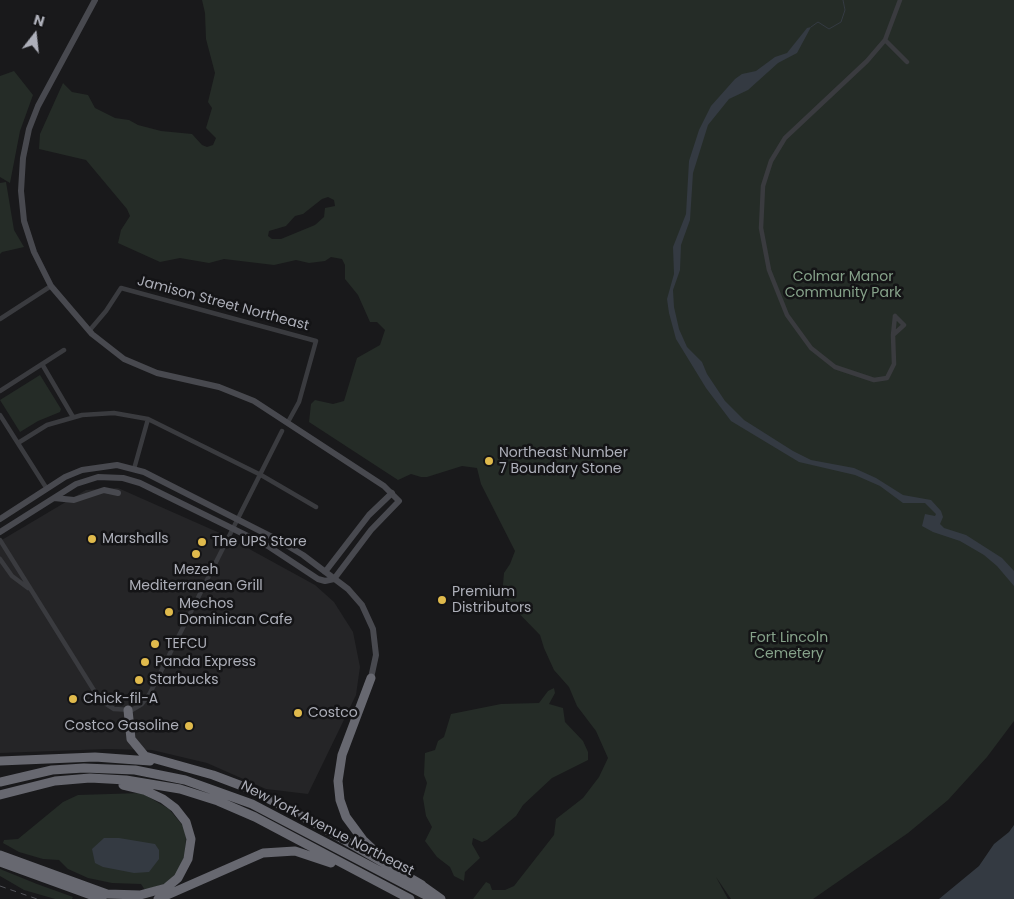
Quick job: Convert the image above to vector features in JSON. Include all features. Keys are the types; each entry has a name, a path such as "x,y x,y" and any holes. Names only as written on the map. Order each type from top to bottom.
{"highway":[{"path":"371,678 340,762 338,781 340,800 346,817 368,846 441,899"},
{"path":"128,710 130,736 134,745 144,756 213,775 250,789 322,827 422,886"},
{"path":"0,761 104,757 162,762"},
{"name":"New York Avenue Northeast","path":"0,782 52,770 84,768 135,770 190,781 252,804 432,899"},
{"name":"New York Avenue Northeast","path":"0,795 44,783 90,778 126,780 166,786 205,796 255,817 410,899"},
{"path":"0,855 100,892 123,896 140,896 160,891 175,881 184,869 190,850 188,828 179,812 163,799 144,790 124,785 44,783"},
{"path":"158,899 251,856 282,850 302,852 321,858 401,894"},
{"path":"0,862 102,899"}],"street":[{"path":"0,532 54,498 88,480 105,477 123,478 146,486 279,552 318,580 325,581 334,579 371,530 399,501 392,493 288,422 234,392 209,384 162,375 131,363 110,350 89,331 51,286 36,256 26,226 21,197 22,158 29,129 39,103 96,0"},
{"path":"893,335 892,372 881,381 842,370 818,355 794,327 780,300 769,270 761,228 761,200 763,186 771,162 785,138 799,122 861,67 885,40 900,0"},
{"path":"885,40 908,62"},
{"path":"0,320 51,286"},
{"name":"Jamison Street Northeast","path":"89,331 106,311 121,288 316,341 299,402 288,422"},
{"path":"0,391 64,350"},
{"path":"42,364 74,417"},
{"path":"18,443 47,425 74,417 114,413 148,419 261,474 316,507"},
{"path":"0,415 47,489"},
{"path":"134,469 148,419"},
{"path":"0,540 100,700 112,708 128,710 139,706 150,693 282,431"},
{"path":"0,519 71,474 87,468 111,465 134,469 287,546 325,572 358,600 372,623 376,648 371,678"},
{"path":"54,498 74,500 104,490 118,493"},
{"path":"325,572 369,516 392,493"},
{"path":"0,559 12,576 30,590"}],"shaded area":[{"path":"811,27 797,53 778,63 748,90 729,99 708,125 693,173 690,220 681,245 680,270 673,290 674,307 679,329 687,347 702,362 707,374 725,401 744,420 811,460 854,468 876,478 903,495 931,500 941,511 943,517 940,524 944,528 966,535 1002,558 1014,571 1014,586 997,566 984,555 960,541 933,532 922,526 925,514 935,516 936,514 925,503 903,503 880,486 855,475 799,462 731,421 706,388 676,339 667,299 674,274 673,247 686,214 689,161 699,130 711,106 735,79 742,74 756,71 775,57 787,53 807,28"},
{"path":"118,488 222,534 315,585 334,602 353,632 360,667 356,695 308,794 266,789 207,763 152,750 107,749 0,753 0,541 86,490"},
{"path":"1014,825 1014,899 939,899 979,866 994,844 1009,832"},
{"path":"104,838 119,838 155,844 159,850 159,859 149,872 134,873 103,867 95,863 92,849"}],"green space":[{"path":"202,0 1014,0 1014,721 987,757 948,800 908,833 813,899 731,899 716,877 728,899 473,899 486,882 490,884 492,890 505,890 514,886 554,835 556,819 583,798 599,777 608,758 596,731 577,706 569,687 554,670 540,635 502,596 504,573 515,551 481,484 477,468 462,466 427,477 411,474 398,480 309,422 311,404 315,400 333,404 344,401 357,358 380,345 385,330 377,322 370,322 358,295 345,279 345,265 342,259 331,257 325,261 309,263 296,260 274,265 224,259 209,263 180,258 160,262 118,243 121,230 130,216 127,209 86,160 39,149 40,134 63,83 72,92 88,95 95,108 115,118 129,120 138,125 161,131 192,134 202,145 207,147 213,145 216,138 206,128 212,108 208,102 215,73 206,39 205,13","holes":["328,197 334,200 335,206 325,208 324,217 315,225 281,239 272,239 268,236 269,231 286,226 295,216 303,214 322,199"]},
{"path":"14,71 33,95 20,131 10,183 0,177 0,76"},
{"path":"6,182 14,230 24,247 0,254 0,183"},
{"path":"40,375 61,409 60,412 38,421 20,432 0,400"},
{"path":"554,688 555,693 549,704 563,708 565,722 583,741 588,752 588,760 552,778 523,805 516,816 487,840 482,842 473,838 472,844 480,858 465,872 464,881 454,876 450,867 437,857 425,841 432,827 426,816 423,798 427,783 424,775 425,753 435,750 438,741 444,737 451,714 501,704 539,703 548,691"},
{"path":"142,793 169,809 184,827 186,837 185,855 176,874 164,884 145,890 141,884 112,883 88,878 68,869 59,860 43,859 19,852 3,843 4,840 18,839 63,802 78,795"},
{"path":"0,869 73,897 72,899 55,899 24,890 0,876"}],"waterway":[{"path":"811,27 818,22 829,29 841,22 845,10 843,0"}],"railway":[{"path":"0,886 37,899"}],"place":[{"name":"Northeast Number 7 Boundary Stone","path":"489,461"},
{"name":"Marshalls","path":"92,539"},
{"name":"The UPS Store","path":"202,542"},
{"name":"Mezeh Mediterranean Grill","path":"196,554"},
{"name":"Premium Distributors","path":"442,600"},
{"name":"Mechos Dominican Cafe","path":"169,612"},
{"name":"TEFCU","path":"155,644"},
{"name":"Panda Express","path":"145,662"},
{"name":"Starbucks","path":"139,680"},
{"name":"Chick-fil-A","path":"73,699"},
{"name":"Costco","path":"298,713"},
{"name":"Costco Gasoline","path":"189,726"}],"park label":[{"name":"Colmar Manor Community Park","path":"843,286"},
{"name":"Fort Lincoln Cemetery","path":"789,646"}]}
